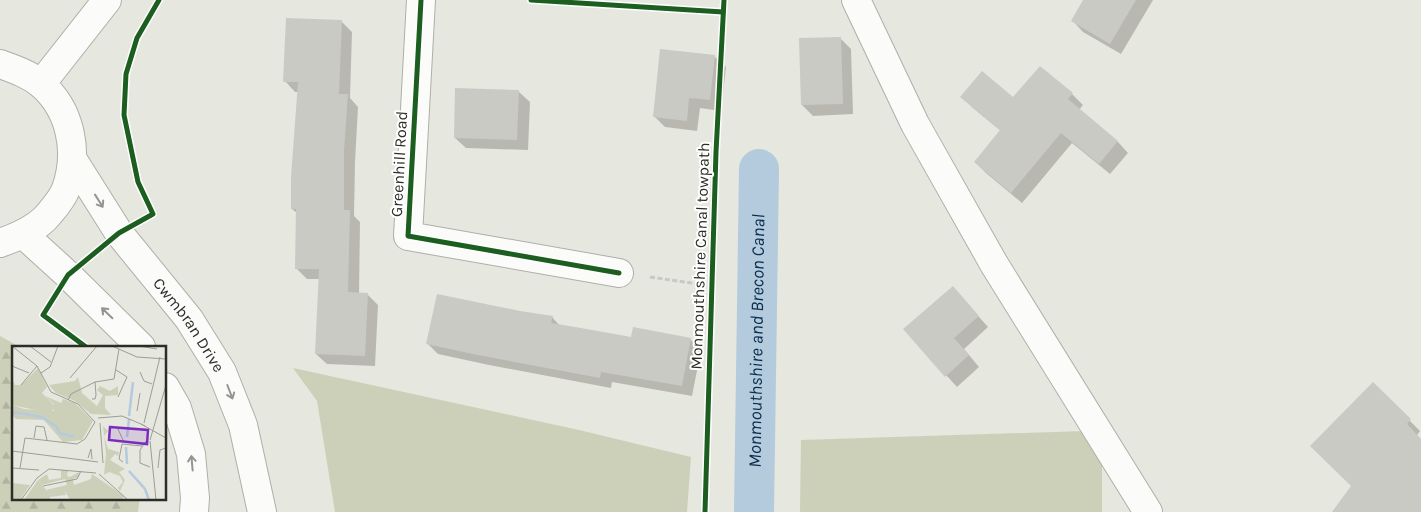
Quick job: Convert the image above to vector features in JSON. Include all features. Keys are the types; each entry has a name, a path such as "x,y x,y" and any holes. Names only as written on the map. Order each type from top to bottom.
{"street":[{"path":"41,84 107,0"},
{"name":"Greenhill Road","path":"421,0 408,236 620,273"},
{"path":"856,0 915,124 994,264 1148,512"},
{"name":"Cwmbran Drive","path":"0,64 20,71 41,84 57,102 68,124 72,142 73,160 65,190 48,216 12,238 68,275 140,346"},
{"name":"Cwmbran Drive","path":"73,160 119,233 189,319 222,372 243,425 262,512"},
{"path":"166,389 178,408 191,454 195,498 194,512"}],"path":[{"path":"620,273 712,286"}],"green space":[{"path":"0,336 18,346 12,346 12,500 140,500 138,512 0,512"},
{"path":"293,368 579,430 691,457 687,512 335,512 317,401"},
{"path":"1085,431 1100,452 1102,465 1102,512 800,512 801,440"}],"building":[{"path":"1083,0 1136,0 1110,44 1071,21"},
{"path":"286,18 342,20 339,94 348,94 344,151 344,210 350,210 348,292 368,293 365,356 315,354 319,269 295,269 296,209 291,209 291,177 298,82 283,82"},
{"path":"841,37 843,104 801,105 799,38"},
{"path":"660,49 715,55 710,100 689,98 687,121 653,117"},
{"path":"1040,66 1073,93 1068,99 1118,141 1099,164 1061,133 1011,193 974,162 1000,130 960,97 982,71 1013,97"},
{"path":"455,88 519,90 517,140 454,138"},
{"path":"953,286 979,316 954,338 969,355 945,377 903,329"},
{"path":"437,294 553,316 551,323 631,337 633,327 691,338 682,386 601,372 600,378 426,344"},
{"path":"1373,382 1411,419 1407,424 1421,439 1421,512 1332,512 1351,486 1310,446"}],"waterway":[{"name":"Monmouthshire and Brecon Canal","path":"754,512 759,169"}],"cycle path":[{"path":"85,346 43,315 68,275 119,233 153,214 138,182 124,115 126,74 137,38 159,0"},
{"path":"421,0 408,236 619,273"},
{"path":"531,0 723,12"},
{"name":"Monmouthshire Canal towpath","path":"705,512 716,152 724,0"}]}
